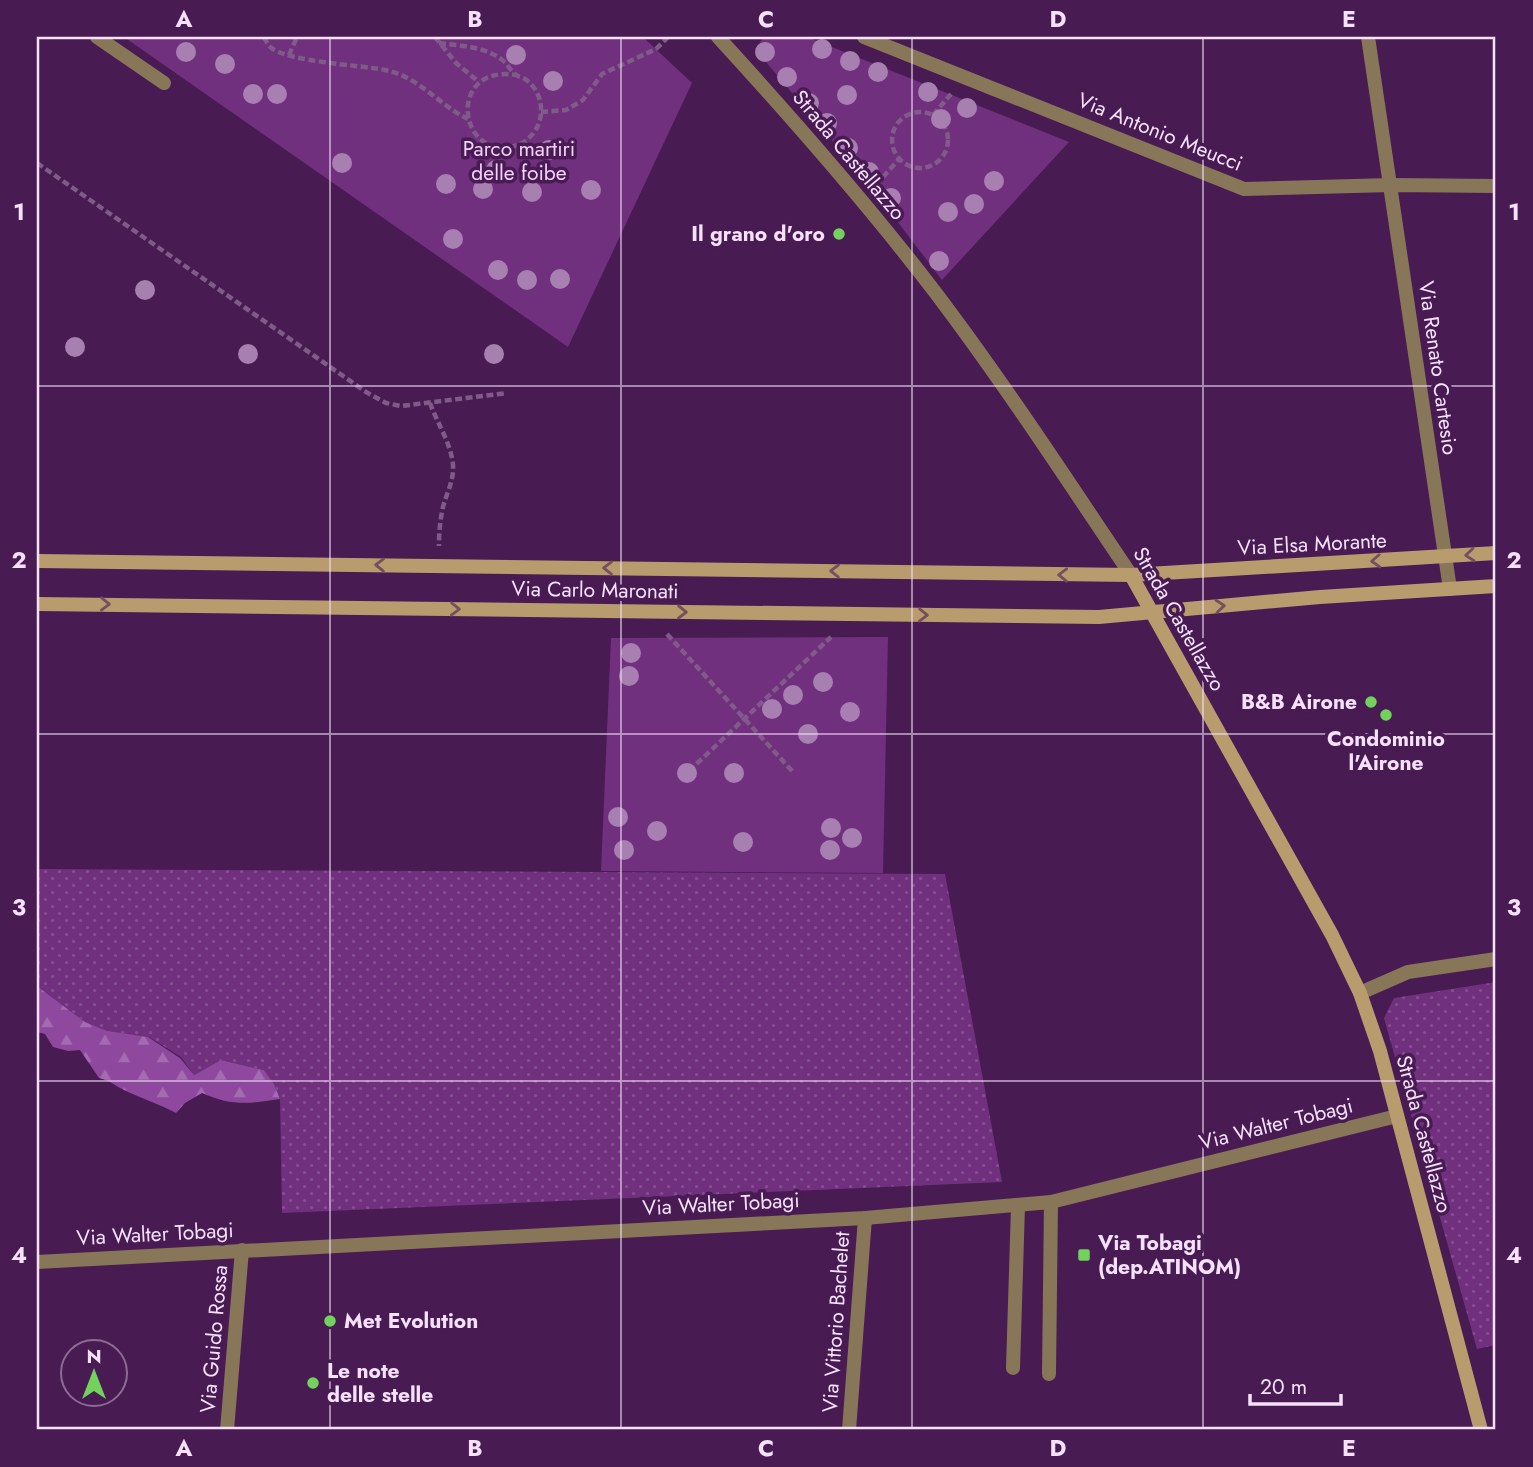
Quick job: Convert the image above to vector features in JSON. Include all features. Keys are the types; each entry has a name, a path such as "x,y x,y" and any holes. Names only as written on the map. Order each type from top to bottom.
{"street":[{"path":"97,37 164,83"},
{"name":"Strada Castellazzo","path":"718,37 862,200 935,292 1033,428 1131,575 1332,935 1360,993 1380,1051 1480,1430"},
{"name":"Via Antonio Meucci","path":"864,37 1244,189 1391,185 1496,186"},
{"name":"Via Renato Cartesio","path":"1368,37 1450,589"},
{"name":"Via Elsa Morante","path":"1131,575 1496,553"},
{"name":"Via Carlo Maronati","path":"37,561 1131,575"},
{"path":"1152,611 1496,586"},
{"name":"Via Carlo Maronati","path":"37,604 1099,617 1152,611"},
{"path":"1360,993 1408,972 1496,959"},
{"name":"Via Walter Tobagi","path":"37,1262 865,1218 1018,1206 1051,1202 1397,1116"},
{"path":"1049,1374 1051,1202"},
{"path":"1013,1368 1018,1206"},
{"name":"Via Vittorio Bachelet","path":"849,1430 865,1218"},
{"name":"Via Guido Rossa","path":"227,1430 242,1250"}],"path":[{"path":"264,37 272,49 289,55 388,71 410,79 468,120"},
{"path":"289,55 298,37"},
{"path":"435,37 456,63 480,82"},
{"path":"541,112 566,110 583,100 602,74 656,49 668,37"},
{"path":"439,43 480,49 502,59 516,75"},
{"path":"503,73 516,75 534,88 540,99 541,112 539,125 530,138 507,148 482,141 471,128 467,103 480,82 503,73"},
{"path":"915,112 925,112 941,121 946,129 948,147 937,163 918,169 899,159 891,141 898,122 915,112"},
{"path":"862,200 899,159"},
{"path":"37,163 366,392 386,403 401,406 507,393"},
{"path":"429,403 447,441 453,463 452,484 439,532"},
{"path":"646,611 794,773"},
{"path":"689,771 855,614"}],"green space":[{"name":"Parco martiri delle foibe","path":"124,37 643,37 692,83 568,347"},
{"path":"764,37 807,37 1069,142 942,280 871,187 755,49"},
{"path":"888,637 883,873 601,871 611,638"},
{"path":"37,869 945,874 1002,1182 282,1213 280,1099 274,1084 264,1070 221,1060 194,1075 181,1057 149,1037 107,1032 85,1022 37,986"},
{"path":"1496,982 1496,1345 1477,1349 1384,1018 1394,998"},
{"path":"37,986 85,1022 107,1031 148,1037 180,1058 194,1075 221,1060 264,1070 280,1099 240,1103 202,1093 185,1103 176,1113 124,1090 99,1078 80,1050 68,1051 53,1047 45,1034 37,1032"}],"place":[{"name":"Il grano d'oro","path":"839,234"},
{"name":"B&B Airone","path":"1371,702"},
{"name":"Condominio l'Airone","path":"1386,715"},
{"name":"Via Tobagi (dep.ATINOM)","path":"1084,1255"},
{"name":"Met Evolution","path":"330,1321"},
{"name":"Le note delle stelle","path":"313,1383"}]}
